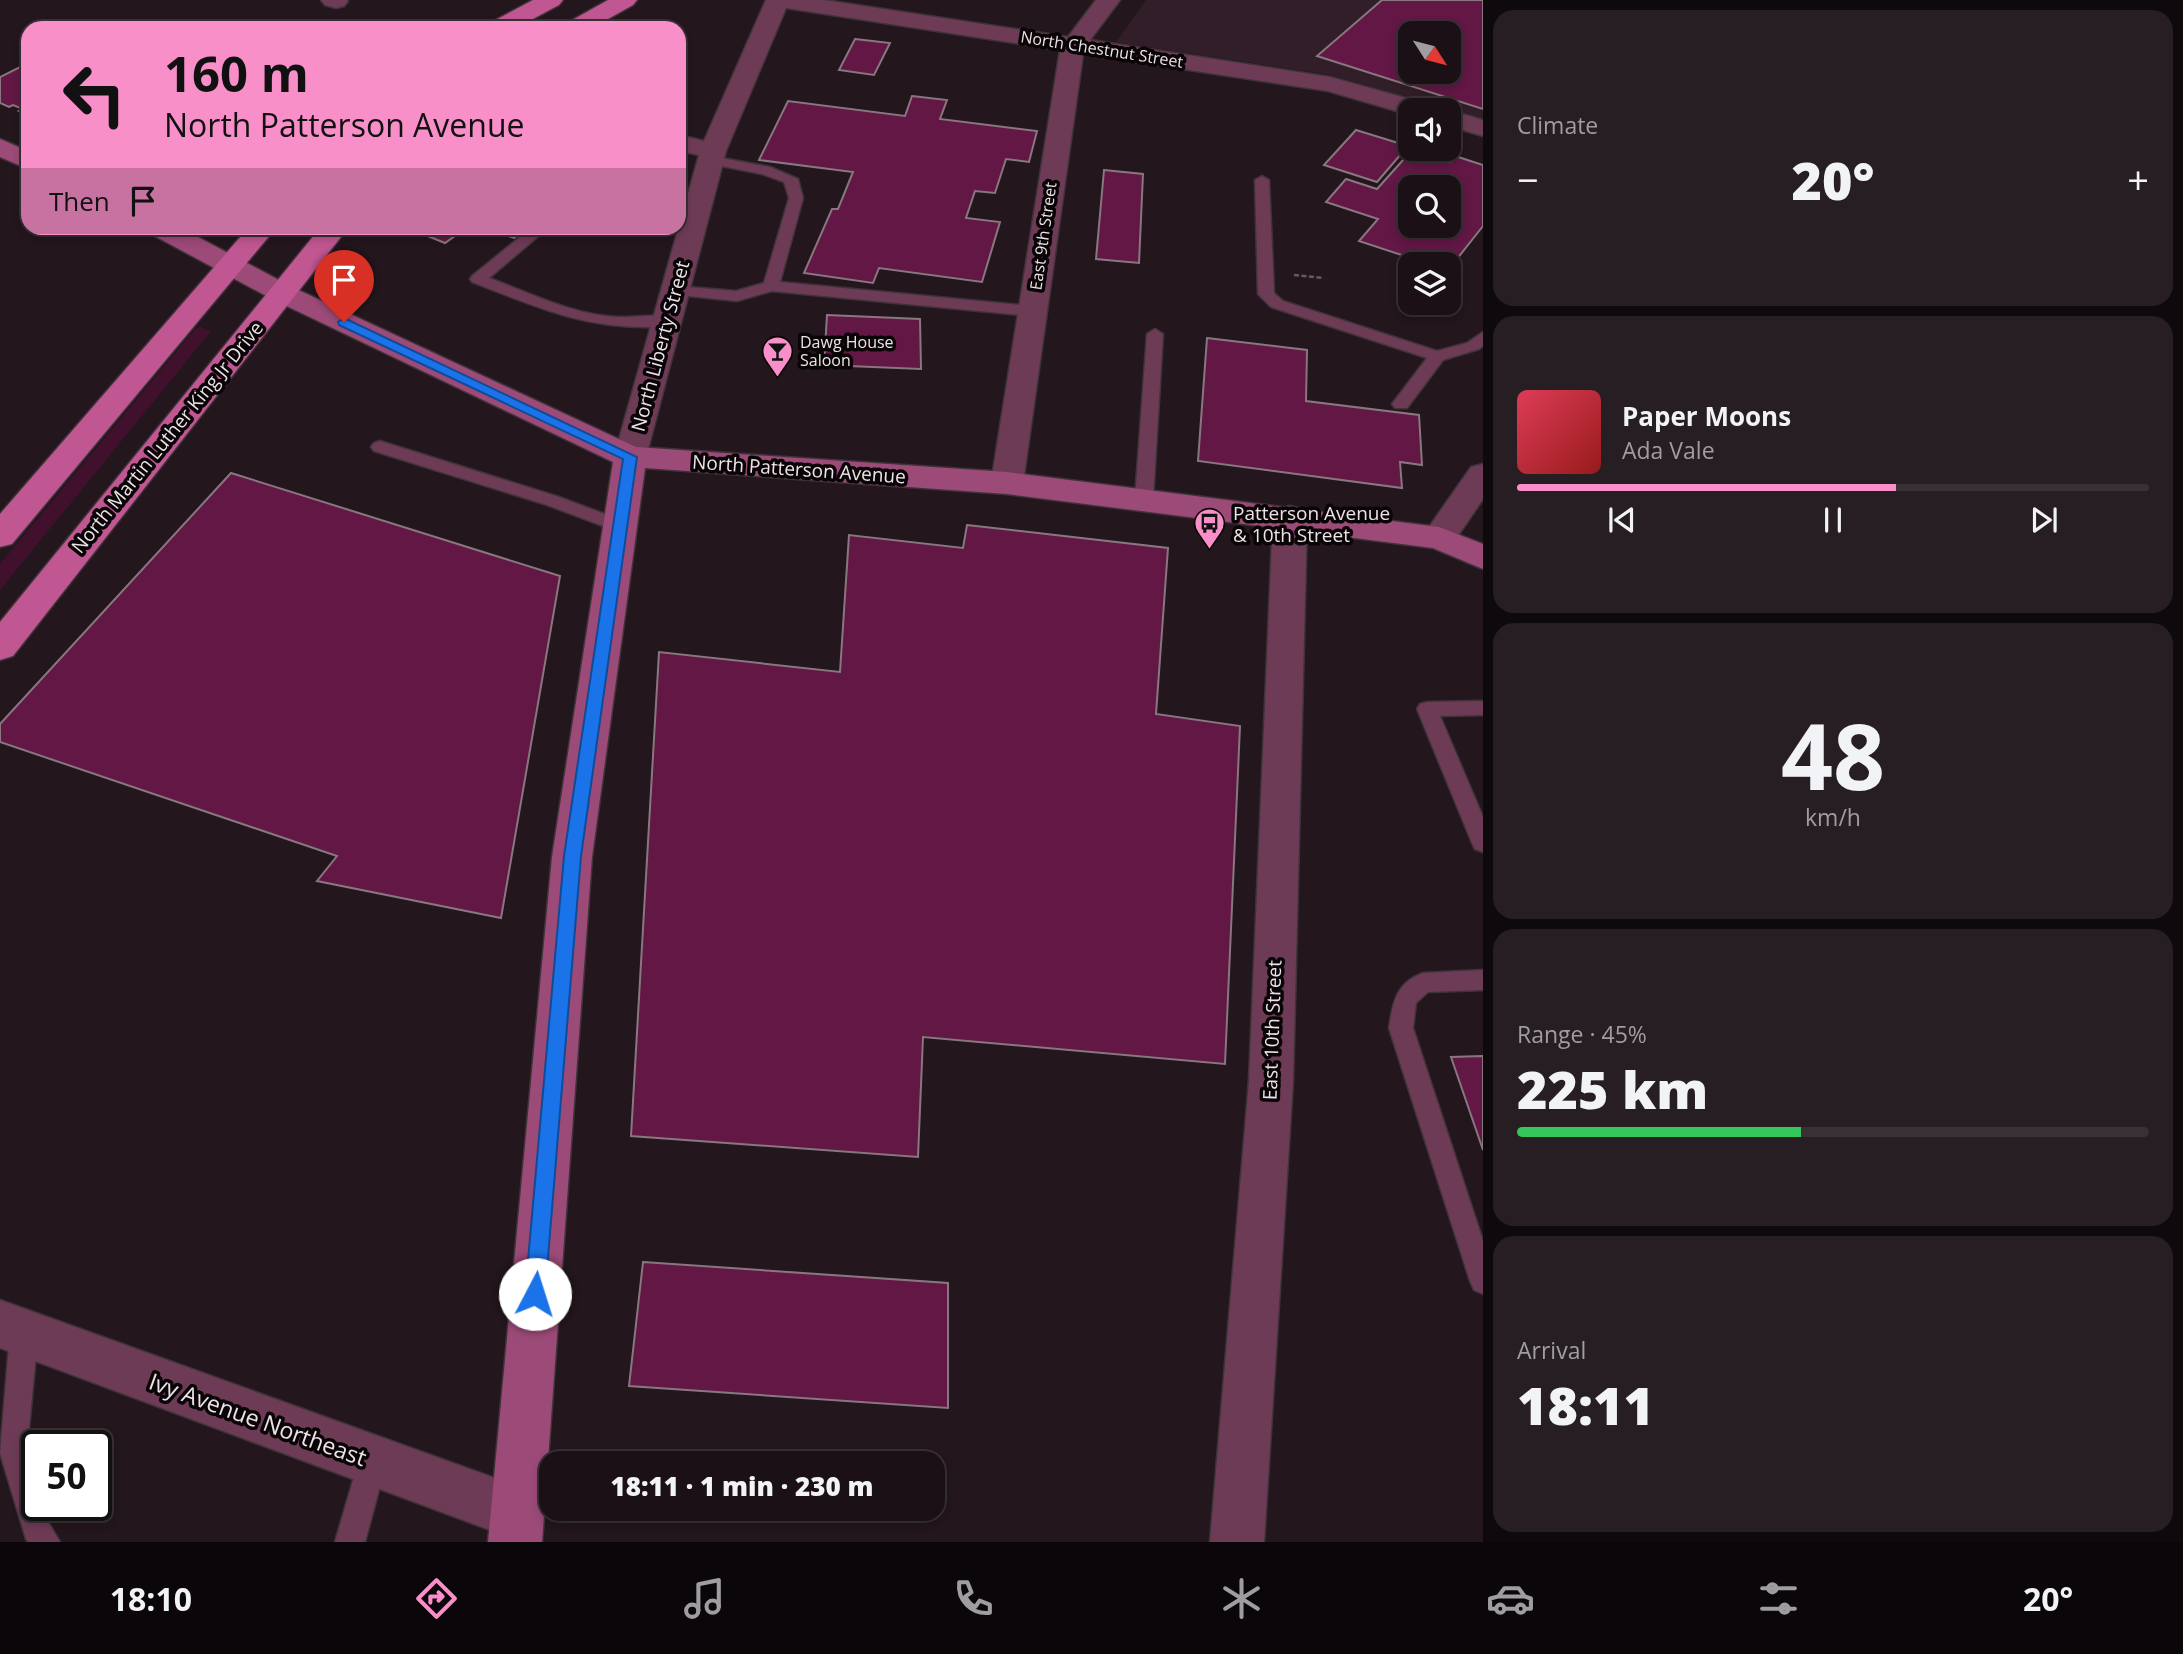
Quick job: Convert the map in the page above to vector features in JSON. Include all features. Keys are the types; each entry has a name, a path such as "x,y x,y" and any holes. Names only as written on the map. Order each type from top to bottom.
{"main road":[{"path":"511,21 551,0"},
{"path":"588,21 625,0"},
{"path":"0,147 21,158"},
{"name":"North Patterson Avenue","path":"174,235 282,293 630,457 1007,483 1144,499 1439,538 1483,557"},
{"path":"0,536 256,235"},
{"name":"North Martin Luther King Jr Drive","path":"0,647 328,235"},
{"name":"North Liberty Street","path":"516,1528 572,856 630,457"}],"street":[{"name":"North Chestnut Street","path":"778,0 1330,83 1398,103"},
{"name":"North Liberty Street","path":"686,220 689,200 712,156 778,0"},
{"name":"East 9th Street","path":"1007,483 1068,66 1074,45 1108,0"},
{"path":"1461,122 1483,128"},
{"path":"686,146 712,156"},
{"name":"North Liberty Street","path":"630,457 675,291 684,235"},
{"path":"1439,538 1483,474"},
{"name":"East 10th Street","path":"1237,1542 1271,1081 1290,517"},
{"name":"Ivy Avenue Northeast","path":"12,1328 373,1460 516,1528"}],"lane":[{"path":"712,156 791,179 796,198 771,286"},
{"path":"1262,180 1266,294 1277,304 1437,356 1473,346 1483,337"},
{"path":"531,235 478,279 577,316 615,322 667,322"},
{"path":"675,291 737,296 771,286 1032,311"},
{"path":"1144,499 1155,334"},
{"path":"1401,404 1437,356"},
{"path":"380,447 552,501 620,526"},
{"path":"1483,708 1427,709 1483,844"},
{"path":"1483,980 1423,982 1405,998 1401,1028 1483,1281"},
{"path":"12,1328 13,1448 36,1529 45,1542"},
{"path":"351,1542 373,1460"}],"path":[{"path":"1309,276 1324,278"}],"shaded area":[{"path":"1146,0 1483,0 1483,119 1461,113 1461,98 1410,98 1331,75 1116,42"},
{"path":"196,328 211,331 0,590 0,564"}],"building":[{"path":"1382,0 1483,0 1483,109 1461,102 1461,98 1449,98 1405,84 1461,84 1461,21 1398,21 1398,82 1317,56"},
{"path":"855,39 890,43 874,75 839,70"},
{"path":"21,66 21,108 0,103 0,77"},
{"path":"912,96 947,100 940,119 1037,131 1029,162 1006,159 995,193 975,191 966,218 1000,222 982,282 879,268 873,283 804,273 832,209 838,209 853,172 759,160 788,101 905,116"},
{"path":"1356,130 1398,143 1398,158 1377,182 1324,165"},
{"path":"1461,158 1483,165 1483,226 1461,254 1398,254 1359,241 1378,219 1326,202 1346,179 1377,189 1402,161 1450,162 1461,161"},
{"path":"1104,170 1143,174 1139,263 1096,259"},
{"path":"425,235 456,235 445,243"},
{"path":"827,315 920,319 921,369 824,365"},
{"path":"1207,338 1307,350 1306,401 1419,415 1422,465 1400,462 1402,488 1198,461"},
{"path":"231,473 560,576 501,918 317,881 337,856 0,742 0,724"},
{"path":"967,525 1168,548 1156,714 1240,726 1225,1064 923,1037 918,1157 631,1136 659,652 840,672 849,535 963,548"},
{"path":"1483,1056 1483,1150 1451,1057"},
{"path":"643,1262 948,1283 948,1408 629,1386"}],"place":[{"name":"Dawg House Saloon","path":"777,378"},
{"name":"Patterson Avenue & 10th Street","path":"1210,551"}],"route":[{"path":"344,322 630,457 572,856 535,1294"}]}
